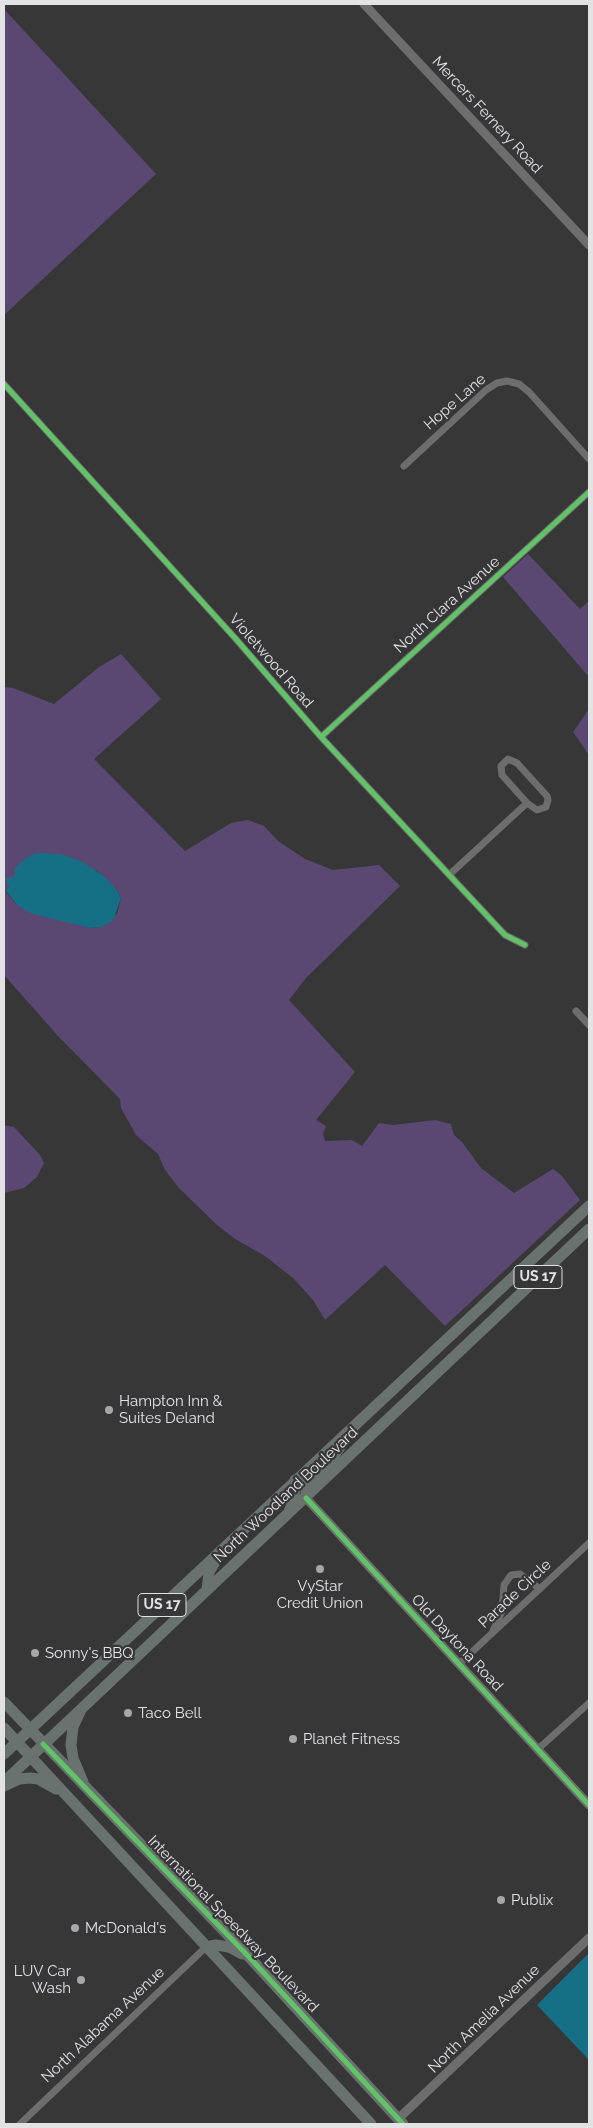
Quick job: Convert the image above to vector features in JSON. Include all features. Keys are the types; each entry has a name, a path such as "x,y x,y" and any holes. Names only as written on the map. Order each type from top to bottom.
{"main road":[{"name":"North Woodland Boulevard","path":"4,1754 589,1206"},
{"name":"North Woodland Boulevard","path":"4,1782 589,1229"},
{"path":"496,1316 498,1300 511,1279"},
{"path":"476,1336 484,1319 482,1306"},
{"path":"306,1498 306,1487 309,1480 335,1454 357,1422"},
{"path":"288,1514 294,1499 295,1480"},
{"path":"207,1590 209,1572 222,1548"},
{"name":"International Speedway Boulevard","path":"4,1702 250,1958 401,2122"},
{"path":"83,1707 73,1727 71,1744 73,1758 86,1788"},
{"path":"4,1728 371,2124"},
{"path":"4,1786 19,1779 38,1779 64,1794"},
{"path":"206,1947 216,1945 229,1947 250,1958"}],"street":[{"name":"Mercers Fernery Road","path":"364,4 589,246"},
{"name":"Hope Lane","path":"404,466 486,390 497,383 507,381 519,384 529,392 589,460"},
{"name":"Violetwood Road","path":"4,384 235,638 321,737 505,936 526,945"},
{"name":"North Clara Avenue","path":"321,737 589,492"},
{"path":"508,760 517,763 547,796 548,800 546,807 537,810 527,803 502,775 502,766 508,760"},
{"path":"449,875 527,803"},
{"path":"576,1011 589,1025"},
{"name":"Old Daytona Road","path":"306,1498 589,1805"},
{"name":"Parade Circle","path":"460,1664 589,1543"},
{"path":"491,1634 502,1611 504,1584 510,1575 520,1574 540,1589"},
{"path":"538,1749 589,1703"},
{"name":"North Amelia Avenue","path":"401,2122 589,1938"},
{"name":"North Alabama Avenue","path":"20,2124 206,1947"}],"shaded area":[{"path":"4,9 156,174 4,315"},
{"path":"528,554 580,609 589,601 589,677 503,577"},
{"path":"121,654 161,699 94,759 185,851 231,823 248,820 264,826 278,841 305,859 333,870 379,865 400,886 306,978 289,1000 355,1072 316,1120 326,1126 323,1134 325,1141 352,1140 362,1146 379,1123 393,1125 435,1120 451,1124 454,1135 462,1142 481,1168 514,1193 553,1169 562,1176 580,1200 445,1326 385,1265 325,1320 313,1300 293,1278 265,1256 235,1239 217,1225 179,1188 165,1170 158,1154 136,1135 121,1108 120,1099 58,1036 4,975 4,687 13,688 54,704 99,667","holes":["96,870 116,889 121,898 117,914 102,927 90,928 16,904 6,892 14,877"]},
{"path":"589,709 589,755 573,732"},
{"path":"4,1125 14,1127 40,1155 44,1163 37,1177 24,1188 4,1193"}],"water":[{"path":"40,853 60,854 81,861 104,876 116,889 121,898 114,919 102,927 90,928 30,913 16,904 6,891 9,886 5,879 14,877 15,868 21,862 31,855"},
{"path":"589,1953 589,2060 537,2005"}],"cycle path":[{"path":"4,384 235,638 321,737 505,935 525,945"},
{"path":"321,737 589,492"},
{"path":"306,1498 589,1805"},
{"path":"43,1744 250,1958 403,2124"}],"place":[{"name":"Hampton Inn & Suites Deland","path":"109,1410"},
{"name":"VyStar Credit Union","path":"320,1569"},
{"name":"Sonny's BBQ","path":"35,1653"},
{"name":"Taco Bell","path":"128,1713"},
{"name":"Planet Fitness","path":"293,1739"},
{"name":"Publix","path":"501,1900"},
{"name":"McDonald's","path":"75,1928"},
{"name":"LUV Car Wash","path":"81,1980"}]}
